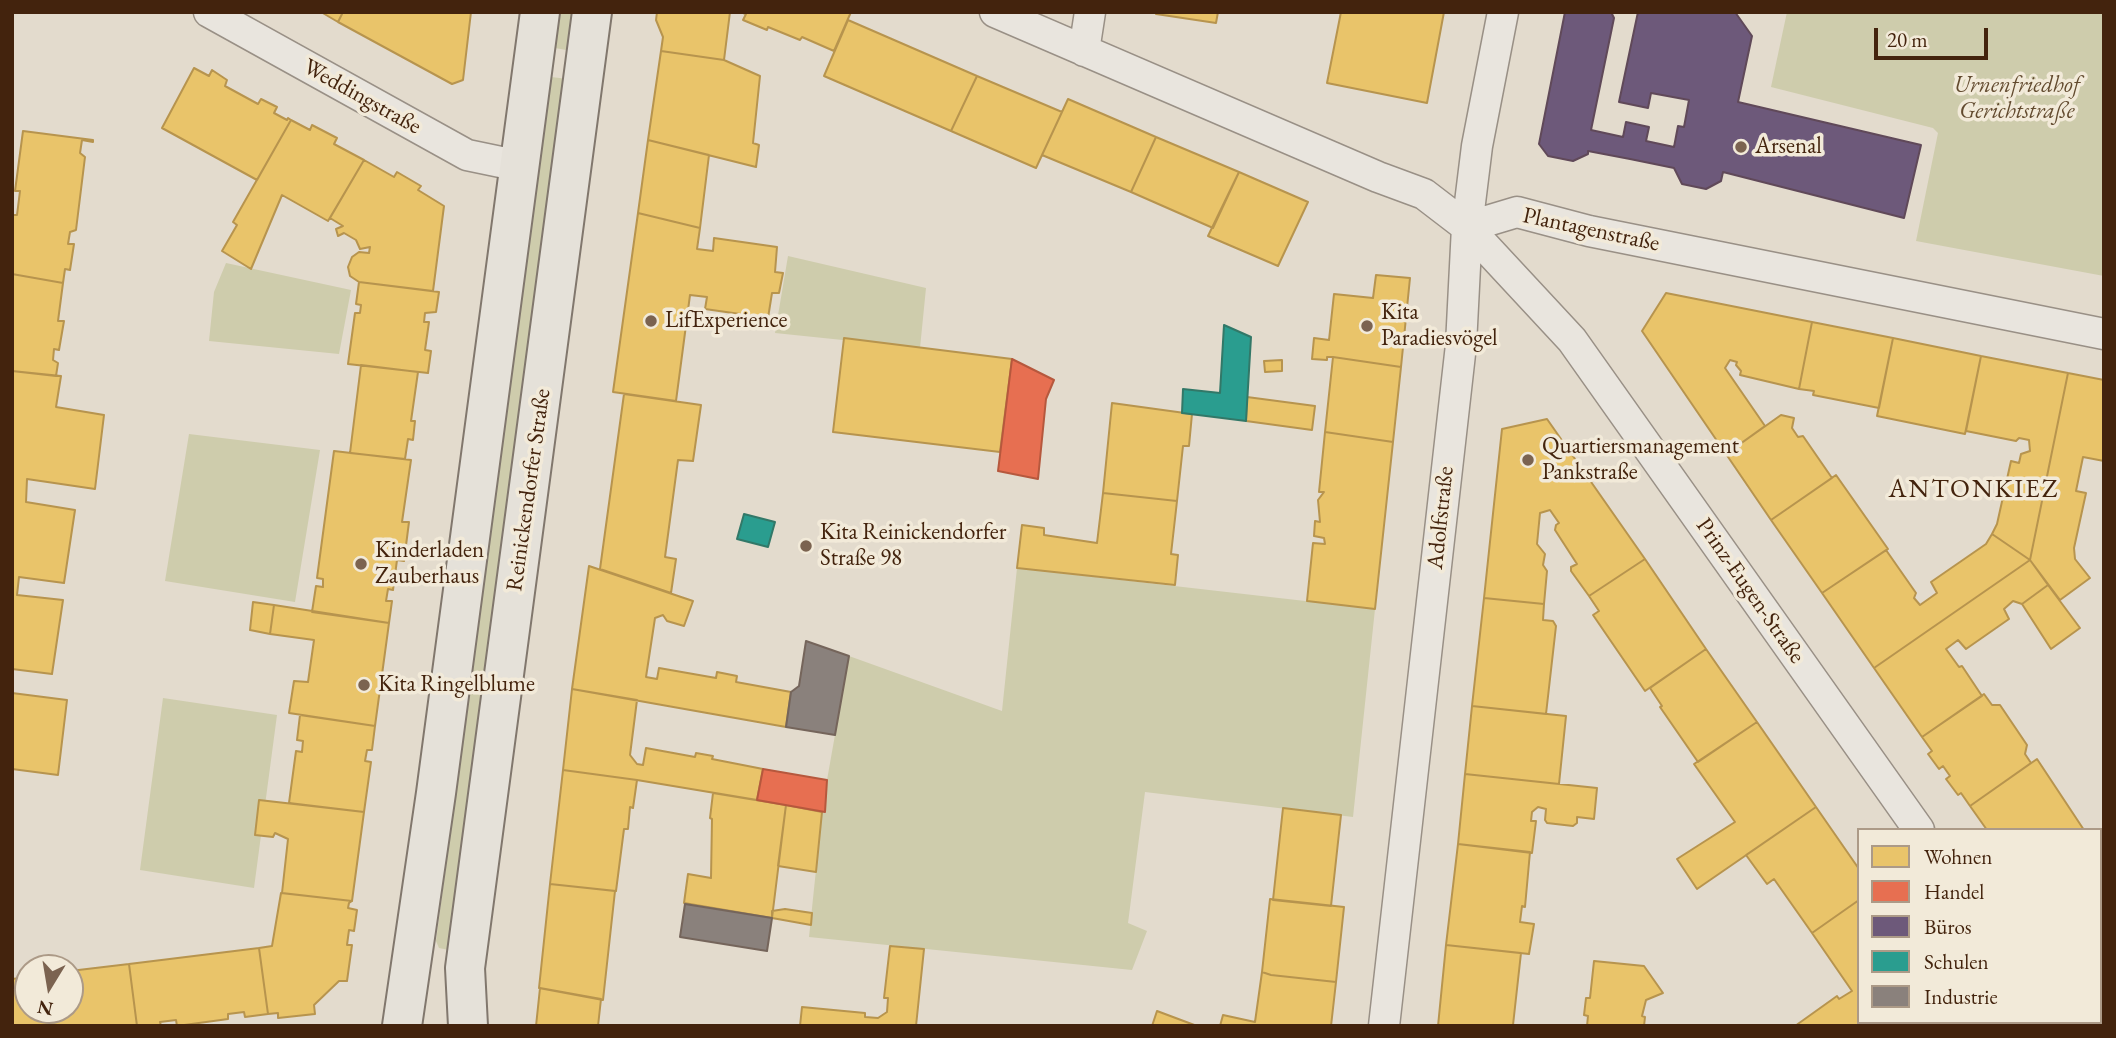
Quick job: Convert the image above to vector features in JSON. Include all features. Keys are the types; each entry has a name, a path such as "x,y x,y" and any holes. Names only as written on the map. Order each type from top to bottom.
{"main road":[{"path":"402,1026 540,12"},
{"name":"Reinickendorfer Straße","path":"468,1026 465,968 592,12"},
{"path":"412,960 465,968"}],"street":[{"name":"Weddingstraße","path":"209,12 467,155 520,166"},
{"path":"995,12 1378,177 1424,194 1467,228"},
{"path":"1084,51 1090,12"},
{"name":"Adolfstraße","path":"1384,1026 1461,345 1467,228 1476,146 1503,12"},
{"name":"Plantagenstraße","path":"1467,228 1517,212 1589,231 2104,334"},
{"name":"Prinz-Eugen-Straße","path":"1467,228 1572,340 1918,828"}],"green space":[{"path":"560,12 578,12 572,51 555,48"},
{"name":"Urnenfriedhof Gerichtstraße","path":"1787,12 2104,12 2104,276 1916,241 1938,133 1933,128 1771,87"},
{"path":"551,77 568,79 449,950 439,948 436,941"},
{"path":"788,256 926,288 920,348 775,333"},
{"path":"226,263 351,290 339,354 209,341 214,292"},
{"path":"189,434 320,450 295,602 165,581"},
{"path":"1017,568 1375,609 1353,817 1145,792 1128,923 1147,931 1132,970 809,937 822,812 825,812 827,780 849,656 1002,711"},
{"path":"163,698 277,715 254,888 140,870"}],"building: Wohnen":[{"path":"321,12 343,12 338,22"},
{"path":"343,12 471,12 463,80 452,84 338,22"},
{"path":"657,12 730,12 724,60 661,51 663,37 656,20"},
{"path":"740,12 851,12 834,51 802,37 800,40 768,27 767,30 743,20 746,14"},
{"path":"1156,12 1218,12 1216,23"},
{"path":"1341,12 1444,12 1427,103 1327,83"},
{"path":"848,20 977,76 951,131 824,76"},
{"path":"661,51 724,60 760,76 753,143 759,145 756,167 648,140"},
{"path":"194,68 209,76 212,70 227,80 225,86 258,104 261,99 277,107 274,113 291,120 257,180 162,128"},
{"path":"977,76 1062,112 1036,168 951,131"},
{"path":"1068,99 1156,137 1131,192 1042,155"},
{"path":"291,120 310,130 312,125 337,138 334,144 364,160 328,221 282,195 251,269 222,251 237,225 233,222"},
{"path":"23,131 93,140 82,140 80,153 85,157 76,230 70,232 68,244 74,244 70,270 65,269 63,283 12,274 12,215 17,215 20,191 15,191"},
{"path":"1156,137 1239,172 1213,228 1131,192"},
{"path":"648,140 709,155 700,228 638,213"},
{"path":"364,160 394,177 397,172 421,186 418,190 444,206 433,291 359,282 350,276 348,267 352,257 359,252 369,253 370,247 360,249 356,240 344,233 338,236 336,229 343,226 330,218"},
{"path":"1239,172 1308,202 1278,266 1208,236"},
{"path":"638,213 700,228 697,249 713,251 714,238 777,247 775,272 783,273 779,293 772,293 768,318 705,309 707,297 690,295 676,401 613,392"},
{"path":"12,274 63,283 58,321 64,321 59,350 54,349 53,360 58,363 56,376 12,371"},
{"path":"1376,275 1410,278 1401,367 1333,357 1327,357 1327,360 1312,359 1314,338 1329,340 1334,294 1373,298"},
{"path":"359,282 439,292 436,312 425,313 424,322 429,322 425,350 431,351 428,373 348,364 355,313 360,313 361,305 356,304"},
{"path":"1666,293 1812,322 1799,389 1740,375 1737,362 1730,360 1725,368 1765,426 1726,454 1642,331"},
{"path":"1812,322 1893,338 1879,408 1813,395 1814,391 1799,389"},
{"path":"844,338 1012,359 1000,452 833,432"},
{"path":"1893,338 1981,356 1965,434 1877,416"},
{"path":"1981,356 2068,373 2030,560 1992,534 1997,524 2011,461 2019,463 2021,454 2030,451 2029,440 2019,438 2016,441 1966,431"},
{"path":"1333,357 1401,367 1393,442 1325,432"},
{"path":"1282,360 1282,371 1265,372 1264,361"},
{"path":"361,365 418,372 411,421 415,421 413,440 408,439 405,459 350,453"},
{"path":"12,371 61,376 56,407 104,415 95,489 27,479 26,502 75,510 64,583 19,577 17,595 63,600 52,674 12,669"},
{"path":"2068,373 2104,380 2104,461 2083,457 2076,491 2086,493 2074,548 2075,559 2090,578 2060,600 2030,560"},
{"path":"624,394 701,405 693,461 678,460 665,557 676,559 671,593 600,569"},
{"path":"1247,397 1315,406 1312,430 1246,421"},
{"path":"1112,403 1192,414 1189,446 1183,446 1177,501 1103,493"},
{"path":"1781,415 1794,418 1792,428 1798,437 1803,436 1832,478 1771,520 1726,454"},
{"path":"1547,419 1645,559 1589,596 1571,571 1571,567 1577,564 1555,530 1559,523 1550,510 1540,513 1537,544 1545,554 1543,565 1547,571 1544,604 1484,598 1502,429"},
{"path":"1325,432 1393,442 1375,609 1307,601 1313,543 1325,544 1324,538 1314,536 1315,521 1320,522 1318,500 1324,492 1319,492"},
{"path":"334,451 411,460 402,522 409,522 404,561 397,560 393,590 388,589 386,601 392,601 389,623 312,612 316,586 323,587 323,579 317,578"},
{"path":"1836,475 1888,549 1822,593 1771,520"},
{"path":"1103,493 1177,501 1171,554 1178,555 1175,585 1017,568 1022,525 1044,528 1044,535 1097,543"},
{"path":"1992,534 2030,560 1874,668 1822,593 1886,550 1916,593 1914,598 1920,605 1937,593 1931,582 1986,544"},
{"path":"1645,559 1706,649 1645,691 1593,615 1599,611 1589,596"},
{"path":"2030,560 2048,585 2022,604 2013,601 2004,609 2009,619 1966,649 1958,640 1946,649 1959,667 1962,666 1982,696 1922,737 1874,668"},
{"path":"589,566 693,601 684,626 667,621 663,615 655,618 646,677 657,679 659,668 716,678 717,672 737,676 736,682 791,692 786,727 572,689"},
{"path":"2048,585 2080,628 2051,649 2022,604"},
{"path":"1484,598 1544,604 1543,620 1553,621 1556,626 1546,714 1472,706"},
{"path":"253,602 274,605 270,634 250,630"},
{"path":"274,605 389,623 375,726 289,713 294,681 308,682 314,640 270,634"},
{"path":"1706,649 1757,722 1698,762 1650,688"},
{"path":"572,689 637,700 630,755 637,764 643,765 646,748 695,757 696,753 713,756 712,759 763,769 757,800 563,770"},
{"path":"12,693 67,700 58,775 12,769"},
{"path":"1984,694 1992,705 2000,705 2027,745 2025,754 2031,763 1970,806 1946,779 1950,776 1943,766 1939,769 1928,754 1932,751 1922,737"},
{"path":"1472,706 1566,716 1559,784 1465,774"},
{"path":"300,715 375,726 372,750 367,750 365,761 371,762 364,812 289,803 296,751 302,752 303,741 297,740"},
{"path":"1757,722 1816,807 1697,889 1677,859 1735,822 1694,764"},
{"path":"2037,759 2083,828 1986,828 1970,806"},
{"path":"563,770 637,780 628,829 624,829 616,891 550,884"},
{"path":"1465,774 1597,788 1594,819 1577,817 1577,823 1573,826 1547,823 1546,809 1538,807 1532,812 1531,821 1536,821 1532,853 1458,844"},
{"path":"713,793 786,805 772,918 684,903 688,874 711,878 710,818"},
{"path":"259,800 364,812 352,901 282,893 288,839 275,833 273,837 255,835"},
{"path":"786,805 822,812 816,872 778,866"},
{"path":"1816,807 1857,866 1857,901 1812,933 1774,879 1767,884 1746,855"},
{"path":"1283,808 1341,815 1331,906 1273,900"},
{"path":"1458,844 1530,852 1525,907 1522,906 1520,922 1534,924 1529,954 1446,945"},
{"path":"2102,854 2104,857 2102,920"},
{"path":"550,884 615,891 603,1000 539,988"},
{"path":"281,893 352,901 348,908 357,910 354,931 349,930 347,945 352,945 347,981 339,981 314,1005 315,1014 278,1018 278,1013 268,1014 259,948 272,946"},
{"path":"1270,899 1344,907 1336,982 1262,972"},
{"path":"1857,901 1857,1024 1860,1024 1858,1026 1795,1026 1837,996 1839,999 1852,991 1812,933"},
{"path":"785,909 812,913 811,925 772,918 772,911"},
{"path":"2104,919 2104,996 2102,994"},
{"path":"1446,945 1521,953 1513,1025 1438,1026"},
{"path":"890,946 924,949 916,1026 800,1026 802,1007 865,1013 865,1017 878,1018 887,1012 888,998 884,998"},
{"path":"259,948 268,1014 245,1017 244,1012 228,1014 228,1019 177,1026 176,1020 160,1022 161,1026 137,1026 129,964"},
{"path":"1594,961 1644,966 1663,993 1646,1000 1642,1016 1645,1017 1644,1026 1587,1026 1588,1016 1584,1015 1586,998 1590,998"},
{"path":"129,964 137,1026 12,1026 14,979 14,1024 84,1024 84,969"},
{"path":"1262,972 1336,982 1331,1026 1220,1026 1223,1015 1255,1022"},
{"path":"540,988 601,999 598,1026 536,1026"},
{"path":"1157,1011 1197,1026 1152,1026"},
{"path":"1965,1024 1966,1026 1858,1026"}],"building: Handel":[{"path":"1012,359 1054,380 1046,399 1038,479 998,471"},
{"path":"763,769 827,780 825,812 757,800"}],"building: Büros":[{"path":"1565,12 1615,12 1612,14 1614,18 1591,130 1623,137 1626,122 1649,127 1646,141 1674,147 1678,126 1684,127 1689,100 1651,93 1648,108 1619,102 1638,12 1735,12 1752,36 1738,102 1921,145 1904,218 1723,172 1721,181 1706,189 1682,184 1674,168 1588,151 1588,154 1573,161 1548,156 1539,144"}],"building: Schulen":[{"path":"1224,325 1251,337 1246,421 1182,413 1183,389 1220,393"},
{"path":"744,514 775,522 768,547 737,539"}],"building: Industrie":[{"path":"806,641 849,656 835,735 786,727 791,692 799,686"},
{"path":"685,904 772,918 767,951 680,937"}],"place":[{"name":"Arsenal","path":"1741,147"},
{"name":"LifExperience","path":"651,321"},
{"name":"Kita Paradiesvögel","path":"1367,326"},
{"name":"Quartiersmanagement Pankstraße","path":"1528,460"},
{"name":"Kita Reinickendorfer Straße 98","path":"806,546"},
{"name":"Kinderladen Zauberhaus","path":"361,564"},
{"name":"Kita Ringelblume","path":"364,685"}],"district":[{"name":"ANTONKIEZ","path":"1974,490"}]}
